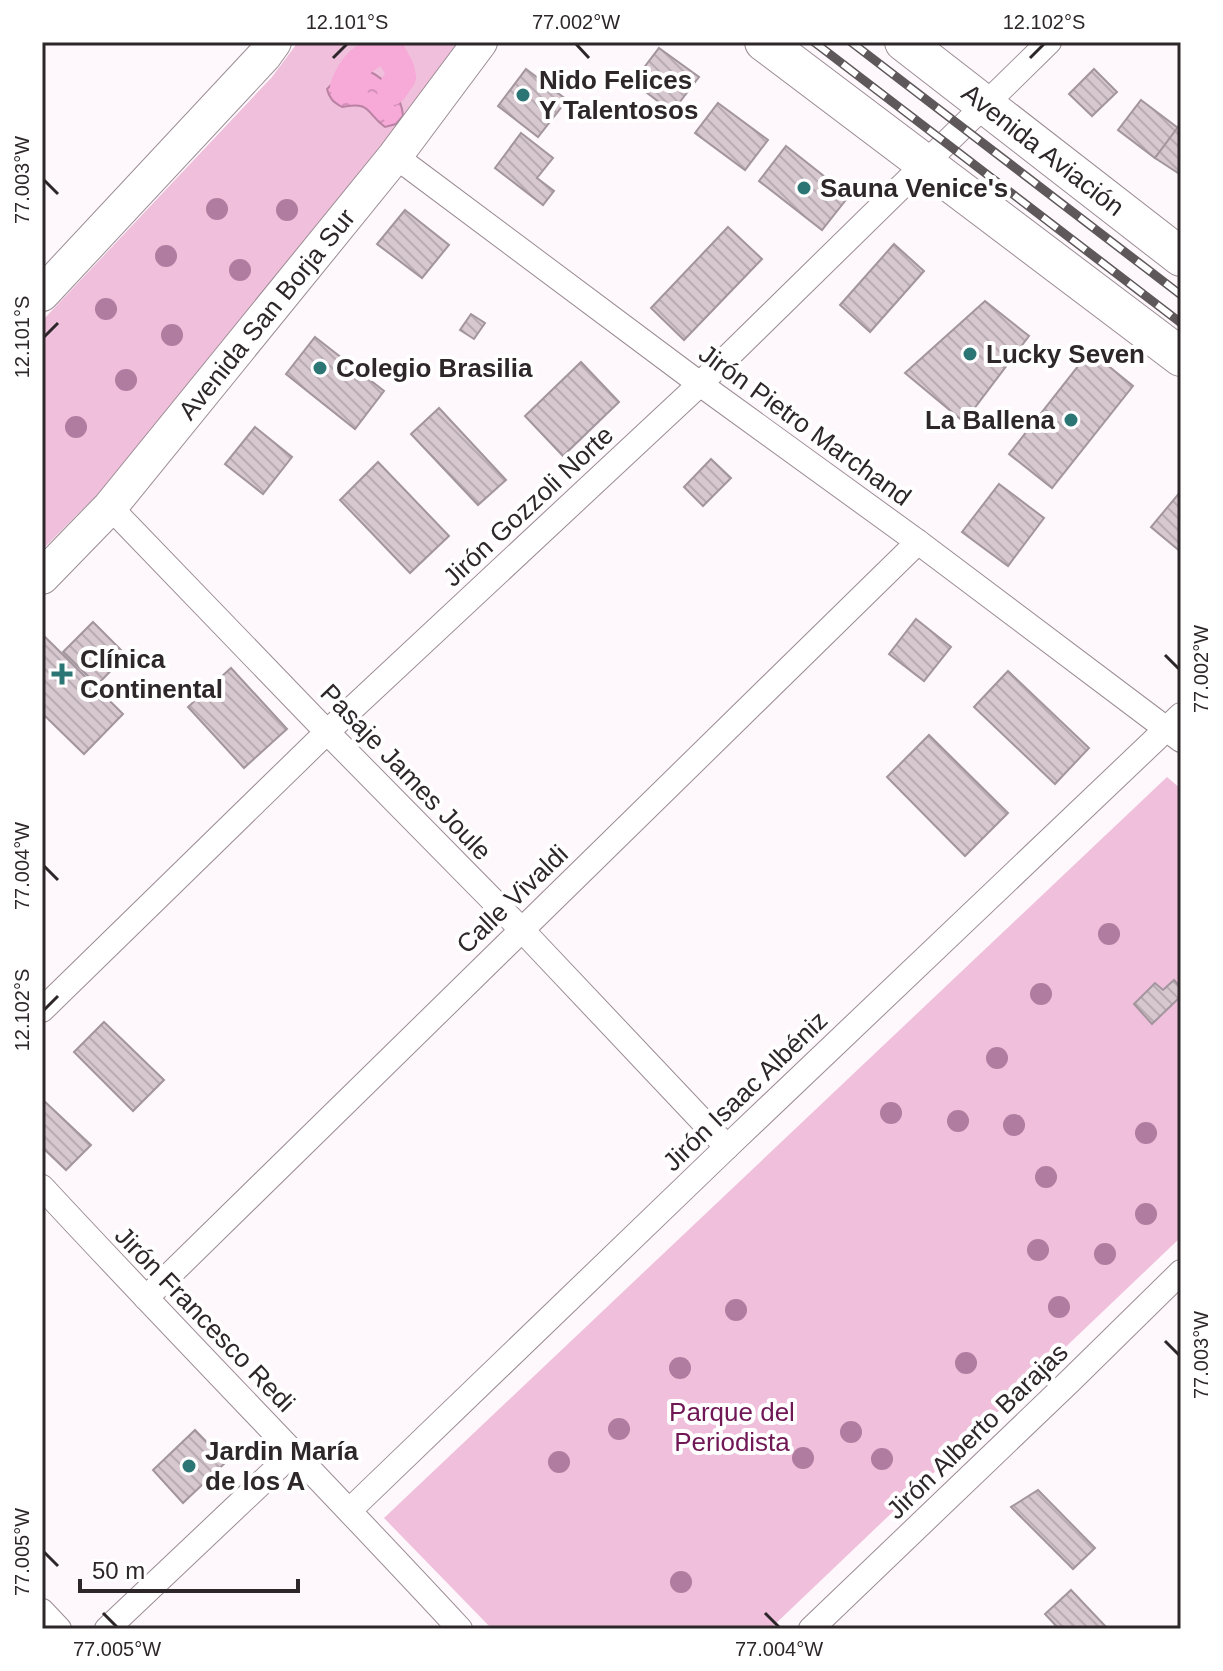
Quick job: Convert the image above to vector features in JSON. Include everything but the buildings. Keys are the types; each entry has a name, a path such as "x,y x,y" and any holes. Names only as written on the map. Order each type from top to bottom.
{"main road":[{"name":"Avenida San Borja Sur","path":"42,577 110,507 395,156 480,42"},
{"path":"764,42 1181,357"},
{"name":"Avenida Aviación","path":"904,42 1181,257"},
{"path":"42,294 261,47"}],"street":[{"name":"Jirón Gozzoli Norte","path":"42,1010 327,732 700,384 1049,42"},
{"name":"Jirón Pietro Marchand","path":"395,156 700,384 1176,728"},
{"name":"Pasaje James Joule","path":"110,507 521,929 727,1147"},
{"name":"Calle Vivaldi","path":"146,1298 918,542"},
{"name":"Jirón Isaac Albéniz","path":"350,1510 727,1147 1176,728"},
{"name":"Jirón Francesco Redi","path":"42,1187 460,1629"},
{"name":"Jirón Alberto Barajas","path":"811,1629 1181,1272"},
{"path":"107,1629 294,1452"},
{"path":"42,1611 59,1629"}],"green space":[{"path":"298,42 470,42 102,490 42,550 42,321 272,77"},
{"name":"Parque del Periodista","path":"1167,777 1181,789 1181,1237 770,1629 492,1629 384,1518"}],"water":[{"path":"369,71 387,84 400,102 403,116 396,124 385,127 363,107 342,107 329,95 327,89 334,82 352,88"}],"waterway":[{"path":"390,42 388,48 401,77 392,90"},
{"path":"345,87 361,62 373,53 388,48"}],"railway":[{"path":"814,42 1181,323"},
{"path":"851,42 1181,295"}],"place":[{"name":"Nido Felices Y Talentosos","path":"523,95"},
{"name":"Sauna Venice's","path":"804,188"},
{"name":"Lucky Seven","path":"970,354"},
{"name":"Colegio Brasilia","path":"320,368"},
{"name":"La Ballena","path":"1071,420"},
{"name":"Clínica Continental","path":"62,674"},
{"name":"Jardin María de los A","path":"189,1466"}]}
